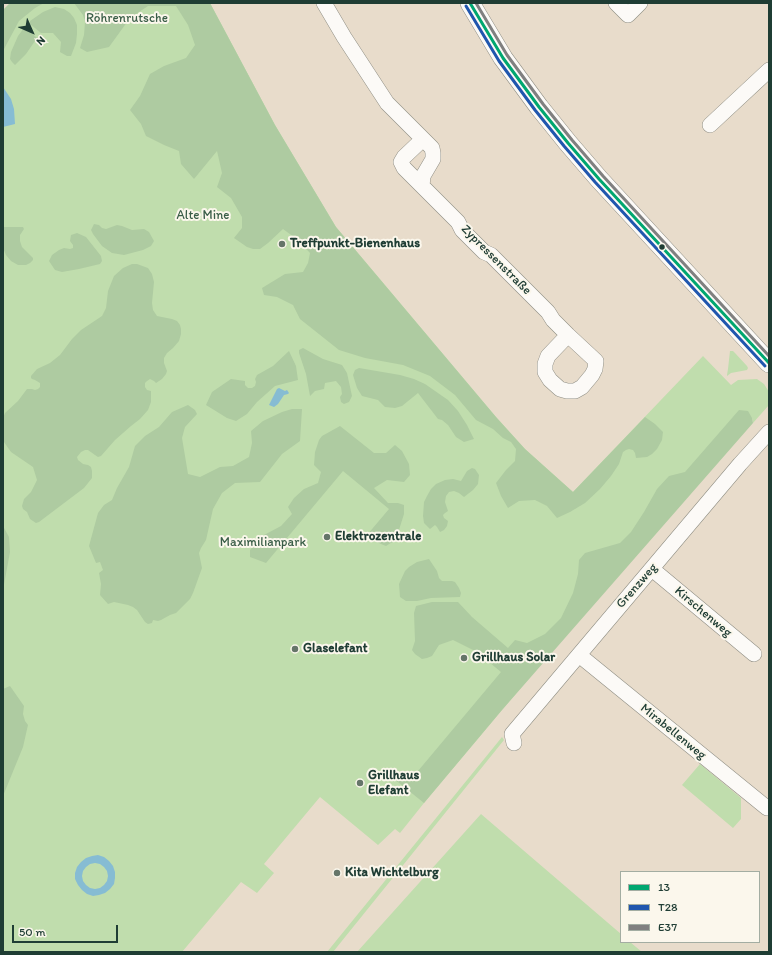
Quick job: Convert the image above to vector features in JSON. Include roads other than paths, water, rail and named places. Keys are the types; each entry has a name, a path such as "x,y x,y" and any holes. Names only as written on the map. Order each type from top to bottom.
{"street":[{"path":"324,3 344,37 387,102 432,148 432,158 423,176 422,186"},
{"path":"470,3 503,58 568,143 604,185 769,363"},
{"path":"616,3 628,15 640,3"},
{"path":"710,125 769,70"},
{"name":"Zypressenstraße","path":"423,139 404,157 401,162 404,168 458,222 462,230 484,252 490,255 548,312 553,320 568,336"},
{"name":"Grenzweg","path":"514,744 512,734 740,464 769,432"},
{"name":"Kirschenweg","path":"652,569 754,654"},
{"name":"Mirabellenweg","path":"579,655 767,808"}],"water":[{"path":"3,87 11,99 14,109 15,124 3,127"},
{"path":"279,388 285,391 287,390 289,393 284,395 274,407 269,405 277,389"},
{"path":"98,855 104,857 113,866 115,872 114,884 110,889 105,893 93,896 82,890 75,879 77,867 86,858","holes":["90,864 100,864 107,871 107,881 100,888 90,888 83,881 83,871"]}],"place":[{"name":"Treffpunkt-Bienenhaus","path":"282,244"},
{"name":"Elektrozentrale","path":"327,537"},
{"name":"Glaselefant","path":"295,649"},
{"name":"Grillhaus Solar","path":"464,658"},
{"name":"Grillhaus Elefant","path":"360,783"},
{"name":"Kita Wichtelburg","path":"337,873"}],"park label":[{"name":"Röhrenrutsche","path":"127,19"},
{"name":"Alte Mine","path":"203,216"},
{"name":"Maximilianpark","path":"263,543"}]}
